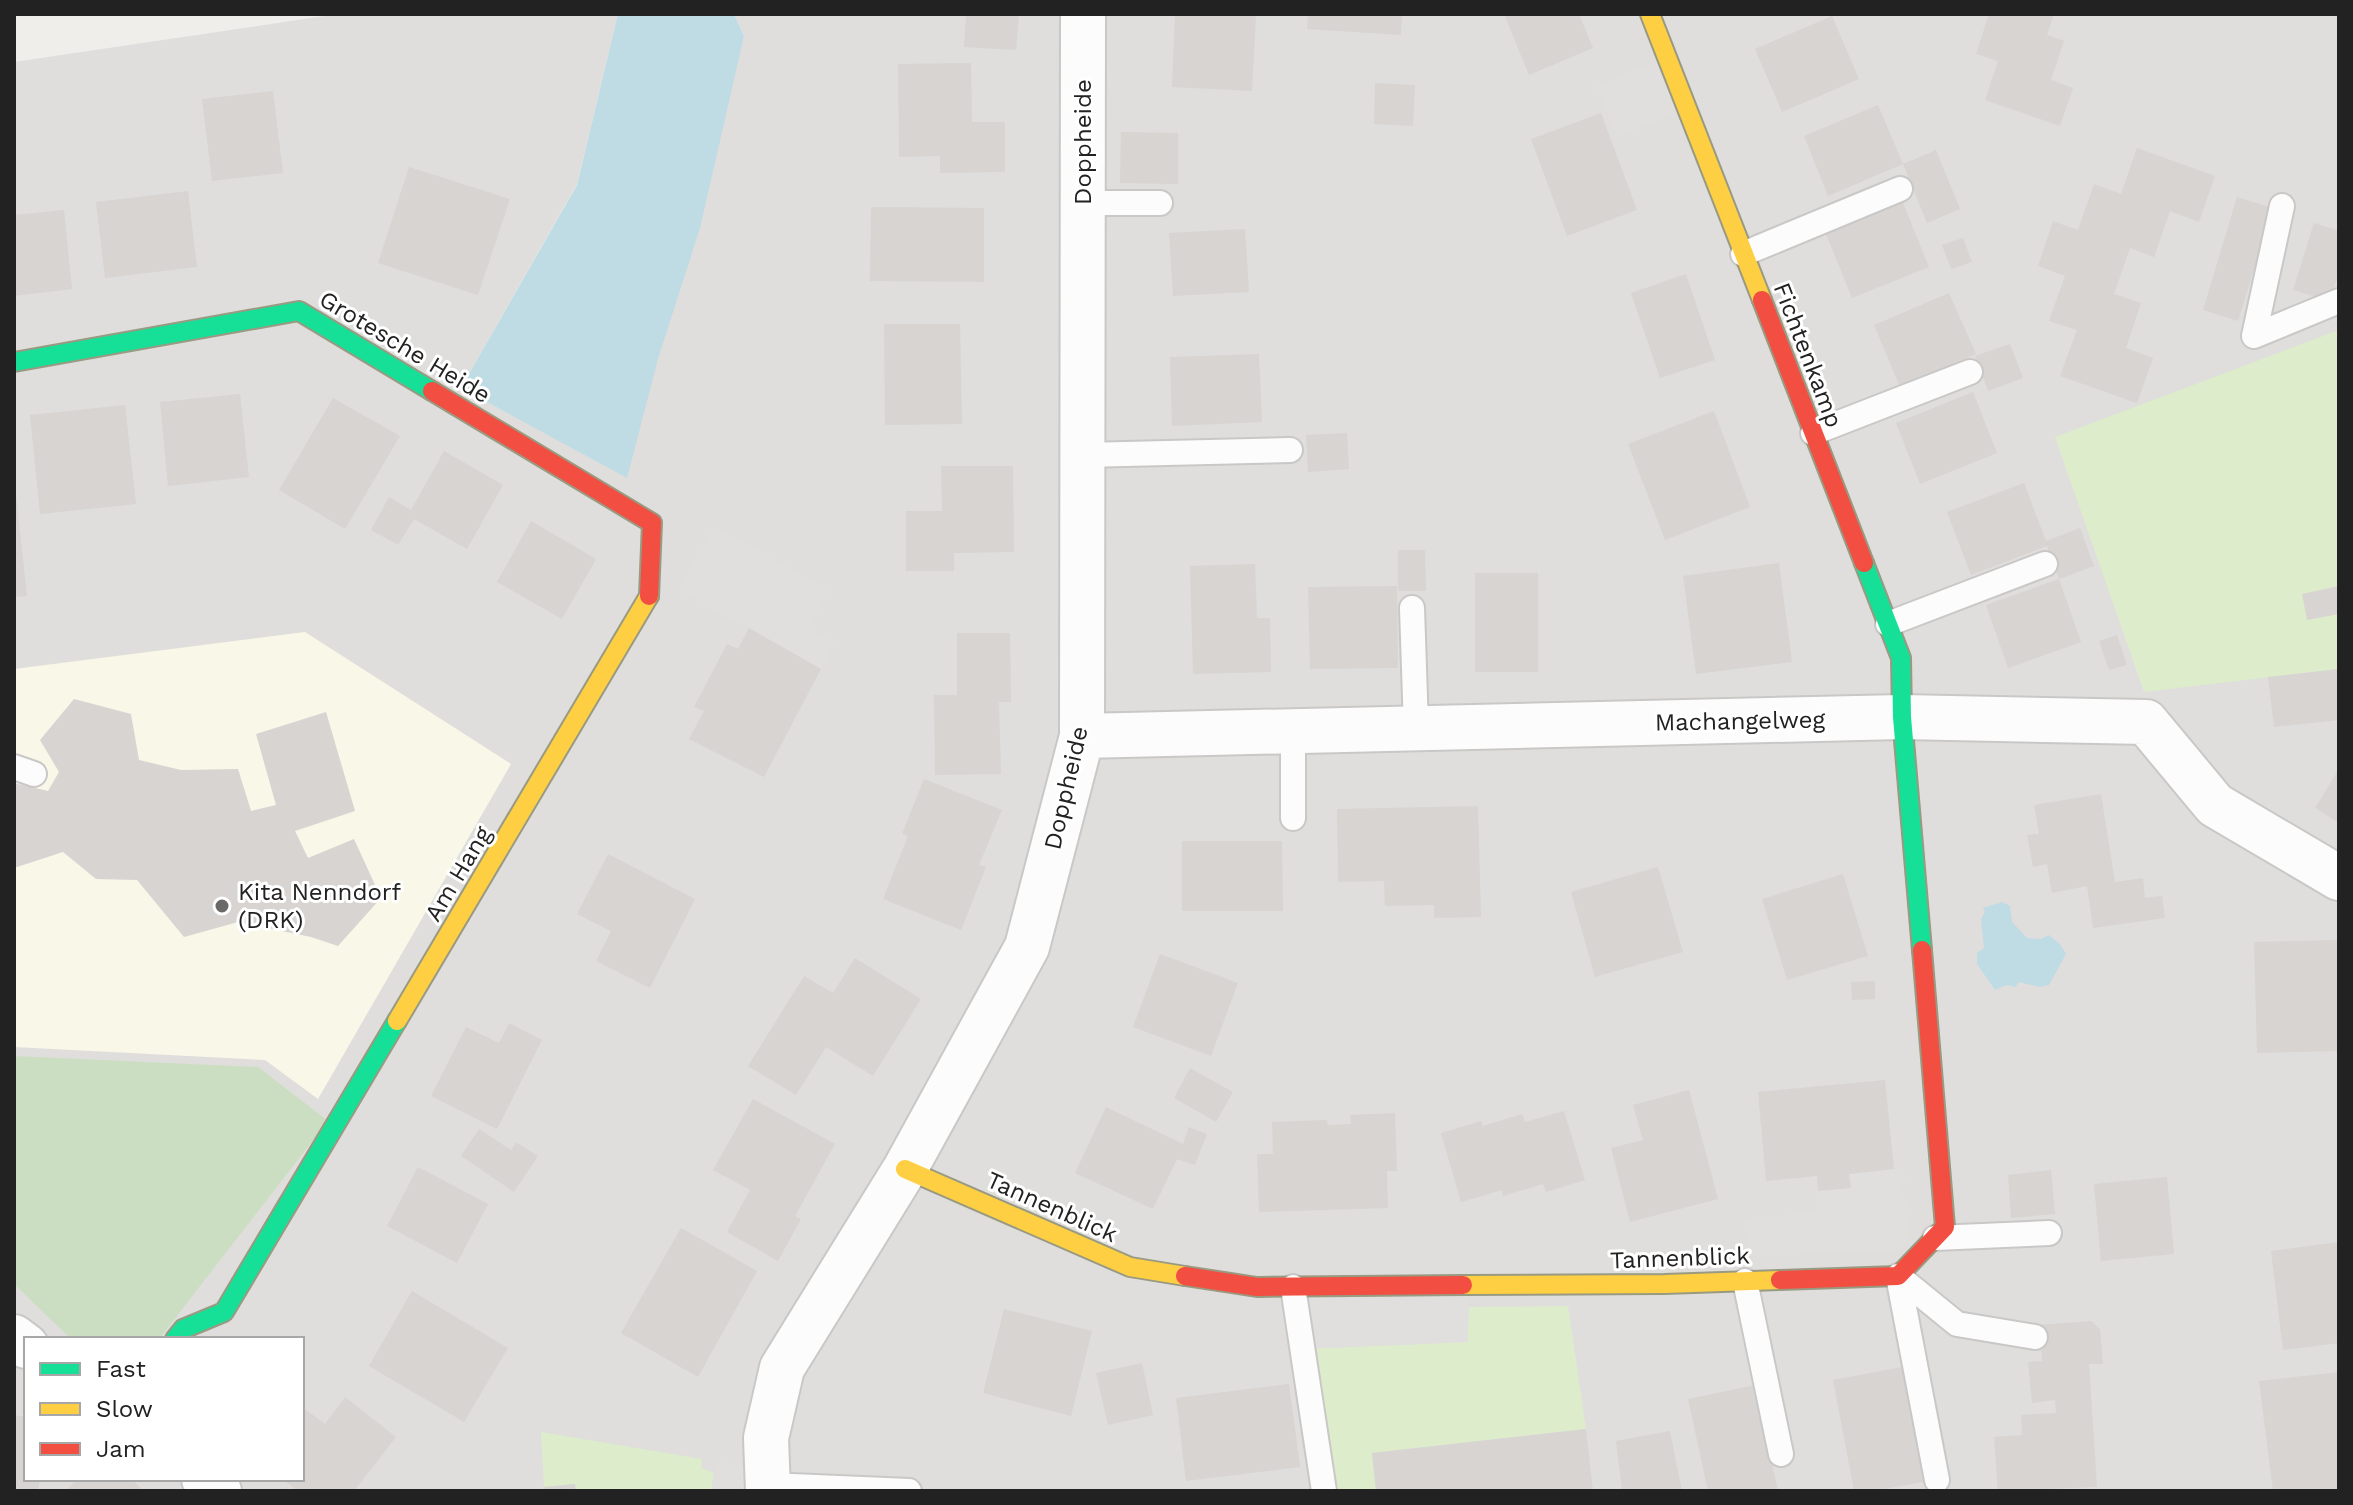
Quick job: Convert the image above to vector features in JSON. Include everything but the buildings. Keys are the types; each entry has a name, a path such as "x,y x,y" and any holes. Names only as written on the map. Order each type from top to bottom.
{"street":[{"name":"Doppheide","path":"768,1488 766,1438 782,1368 905,1169 1027,947 1082,736 1083,14"},
{"name":"Fichtenkamp","path":"1650,14 1901,658 1902,717"},
{"name":"Grotesche Heide","path":"14,362 299,311 652,523"},
{"name":"Am Hang","path":"177,1337 183,1329 224,1312 649,598 652,523"},
{"name":"Machangelweg","path":"1082,736 1902,717 2146,722 2215,805 2339,878"},
{"path":"1898,1276 1945,1227 1902,717"},
{"name":"Tannenblick","path":"905,1169 1130,1267 1257,1287 1665,1284 1898,1276"}],"lane":[{"path":"1743,254 1900,189"},
{"path":"1083,203 1160,203"},
{"path":"2282,206 2254,336 2339,301"},
{"path":"1813,433 1970,372"},
{"path":"1083,455 1290,450"},
{"path":"1888,624 2045,564"},
{"path":"1412,608 1416,728"},
{"path":"1293,731 1293,818"},
{"path":"1935,1238 2049,1233"},
{"path":"1898,1276 1957,1324 2035,1337"},
{"path":"1898,1276 1937,1480"},
{"path":"1745,1281 1781,1454"},
{"path":"1293,1287 1324,1491"},
{"path":"768,1488 909,1491"}],"shaded area":[{"path":"338,14 618,14 577,184 461,388 626,477 744,36 734,14 2339,14 2339,1491 14,1491 14,62"},
{"path":"1657,61 1678,112 1617,137 1596,86"},
{"path":"714,526 829,590 808,627 835,643 821,669 679,590"},
{"name":"Kita Nenndorf (DRK)","path":"305,632 511,764 318,1099 265,1060 14,1047 14,669"},
{"path":"1901,1169 1907,1182 1900,1188 1908,1204 1903,1207 1910,1222 1908,1242 1887,1253 1749,1255 1744,1219 1815,1212 1818,1191 1851,1188 1849,1174"},
{"path":"1469,1285 1468,1342 1302,1349 1293,1287"},
{"path":"719,1462 757,1468 753,1491 714,1491"}],"green space":[{"path":"2339,330 2339,669 2144,692 2055,437"},
{"path":"14,1056 258,1067 328,1121 161,1337 69,1337 14,1284"},
{"path":"1568,1306 1586,1429 1372,1453 1376,1491 1324,1491 1302,1349 1467,1342 1469,1307"},
{"path":"541,1432 702,1459 701,1468 714,1473 711,1491 576,1491 575,1484 544,1487"}],"water":[{"path":"618,14 734,14 744,36 700,228 658,359 627,478 461,388 577,185"},
{"path":"2002,902 2010,906 2012,922 2027,938 2041,939 2049,935 2066,954 2049,985 2039,987 2019,982 2015,987 2007,985 1995,990 1977,964 1977,953 1984,948 1983,908"}],"traffic: fast":[{"path":"14,362 299,311 432,391"},
{"path":"1864,563 1901,658 1902,717 1922,950"},
{"path":"177,1337 183,1329 224,1312 397,1021"}],"traffic: slow":[{"path":"1650,14 1762,300"},
{"path":"397,1021 649,596"},
{"path":"905,1169 1130,1267 1185,1276"},
{"path":"1463,1285 1780,1280"}],"traffic: jam":[{"path":"1762,300 1864,563"},
{"path":"432,391 652,523 649,596"},
{"path":"1780,1280 1898,1276 1945,1227 1922,950"},
{"path":"1185,1276 1257,1287 1463,1285"}],"place":[{"name":"Kita Nenndorf (DRK)","path":"222,906"}]}
